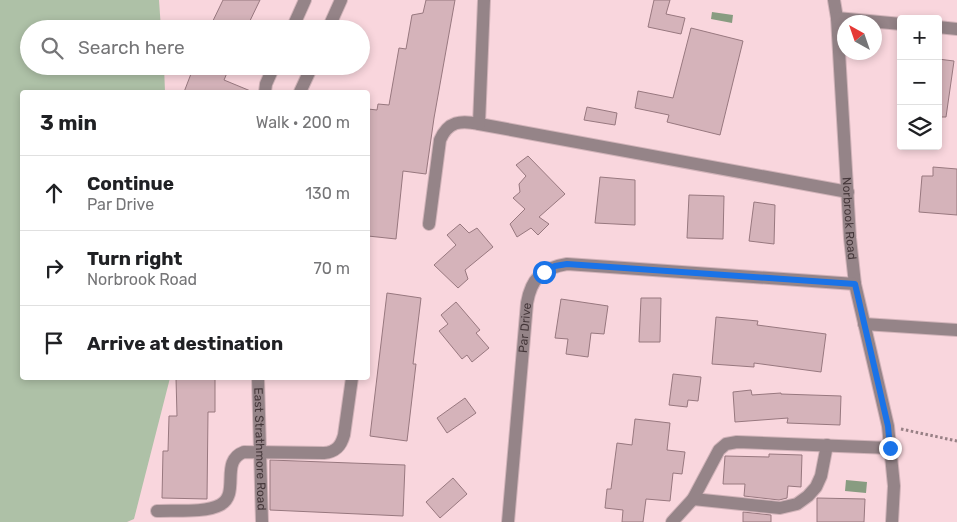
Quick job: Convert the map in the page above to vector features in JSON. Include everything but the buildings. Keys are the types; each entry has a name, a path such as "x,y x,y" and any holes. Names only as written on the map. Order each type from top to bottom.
{"street":[{"path":"296,20 305,0"},
{"path":"332,20 341,0"},
{"path":"479,124 484,0"},
{"name":"Norbrook Road","path":"834,0 837,18"},
{"path":"882,22 897,24"},
{"path":"942,27 957,29"},
{"name":"Norbrook Road","path":"840,60 850,238 855,284 888,426 894,486 892,522"},
{"path":"265,90 270,75"},
{"path":"301,90 308,75"},
{"path":"429,224 440,140 444,132 450,127 466,121 848,192"},
{"name":"Par Drive","path":"508,522 527,303 529,291 535,280 544,272 555,266 567,264 855,284"},
{"path":"864,324 957,330"},
{"name":"East Strathmore Road","path":"258,380 262,522"},
{"path":"157,511 209,508 221,504 228,498 233,460 238,454 244,452 324,453 337,449 342,443 344,436 352,380"},
{"path":"672,522 693,498 719,450 726,444 737,442 890,448"},
{"path":"693,498 780,508 797,504 816,487 821,476 827,446"}],"path":[{"path":"888,426 957,441"}],"shaded area":[{"path":"0,0 159,0 160,20 20,20 20,75 164,75 165,90 20,90 20,380 169,380 134,519 127,522 0,522"},
{"path":"712,12 733,15 732,23 711,19"},
{"path":"846,480 867,482 866,493 845,491"}],"route":[{"path":"544,272 555,266 567,264 855,284 888,426 890,448"}]}
